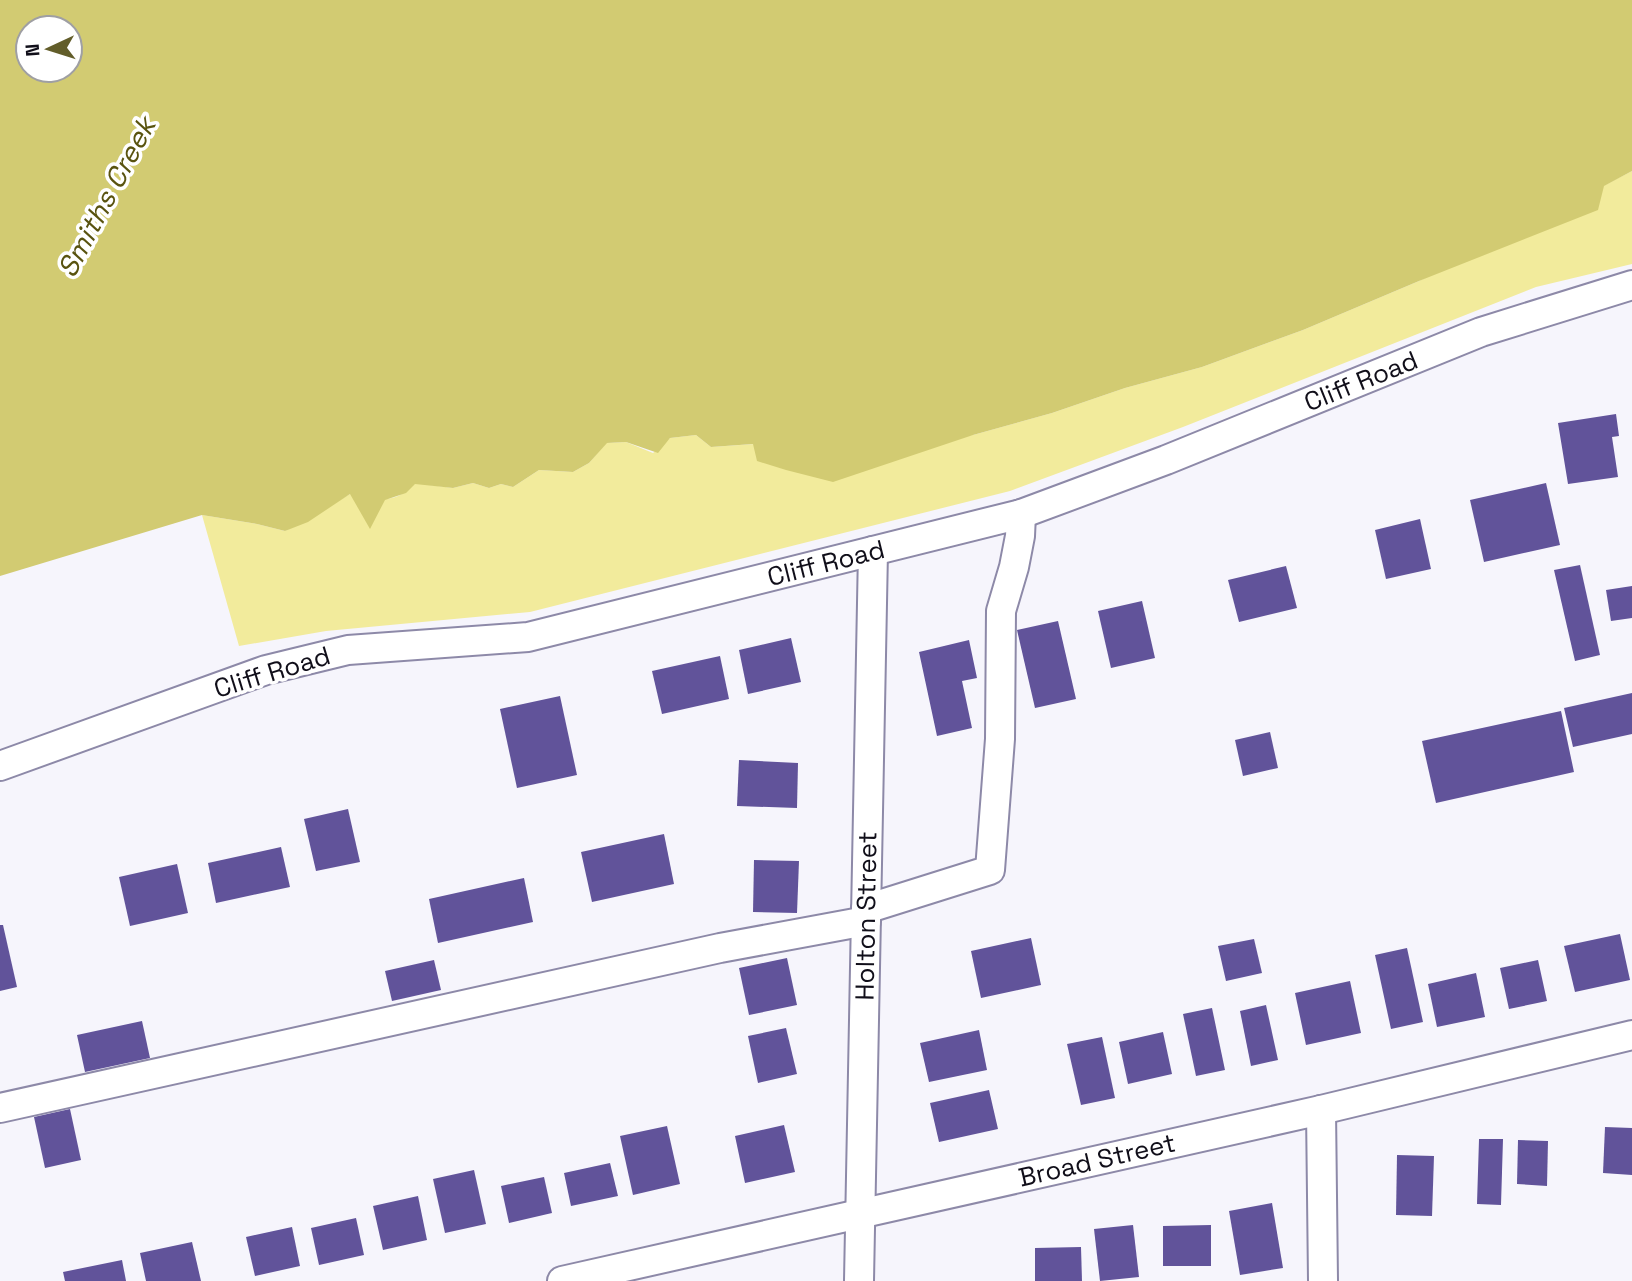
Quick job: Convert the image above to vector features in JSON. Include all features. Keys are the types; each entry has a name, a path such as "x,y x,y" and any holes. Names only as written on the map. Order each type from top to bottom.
{"street":[{"name":"Cliff Road","path":"0,765 266,670 290,664 348,650 528,637 1021,514 1166,460 1481,332 1632,285"},
{"path":"0,1108 866,915 990,870 1000,739 1001,611 1014,567 1021,514"},
{"name":"Holton Street","path":"859,1281 873,551"},
{"name":"Broad Street","path":"562,1281 1321,1110 1632,1035"},
{"path":"1321,1110 1323,1281"}],"shaded area":[{"path":"1632,171 1632,264 1536,287 1183,427 1010,491 530,612 326,631 239,646 202,515 285,531 350,494 377,499 392,498 415,483 453,488 473,483 489,488 501,484 513,487 539,470 573,472 589,463 606,443 626,442 653,453 670,438 696,435 711,447 973,435 1202,367 1303,330 1419,281"}],"water":[{"name":"Smiths Creek","path":"0,0 1632,0 1632,171 1604,186 1598,210 1303,330 1202,367 973,435 833,482 757,461 753,444 711,447 696,435 670,438 658,453 626,442 607,443 589,463 573,472 539,470 513,487 501,484 489,488 473,483 453,488 415,484 406,493 385,500 370,529 350,494 308,522 285,531 202,515 0,576"}],"building":[{"path":"1616,414 1619,436 1612,437 1618,477 1568,484 1558,423"},
{"path":"1546,483 1560,545 1484,562 1470,500"},
{"path":"1420,519 1431,569 1386,579 1375,530"},
{"path":"1580,565 1600,655 1575,661 1554,570"},
{"path":"1286,566 1297,608 1239,622 1228,580"},
{"path":"1632,586 1632,618 1611,621 1606,590"},
{"path":"1142,601 1155,658 1111,668 1098,611"},
{"path":"1058,621 1076,699 1035,708 1017,630"},
{"path":"791,638 801,682 748,694 739,650"},
{"path":"969,640 977,678 962,681 972,728 937,736 919,652"},
{"path":"720,656 729,699 662,714 652,671"},
{"path":"1632,693 1632,734 1573,747 1564,708"},
{"path":"560,696 577,775 517,788 500,709"},
{"path":"1561,711 1574,772 1436,803 1422,741"},
{"path":"1270,732 1278,768 1243,776 1235,740"},
{"path":"739,760 798,763 797,808 737,806"},
{"path":"348,809 360,862 316,871 304,819"},
{"path":"664,834 674,884 592,902 581,852"},
{"path":"281,847 290,887 216,903 208,863"},
{"path":"754,860 799,861 797,913 753,912"},
{"path":"177,864 188,913 130,926 119,877"},
{"path":"524,878 533,922 438,943 429,899"},
{"path":"0,925 3,925 17,987 0,991"},
{"path":"1620,934 1630,980 1575,992 1564,946"},
{"path":"1031,938 1041,985 981,998 971,951"},
{"path":"1254,939 1262,973 1226,981 1218,946"},
{"path":"1407,948 1423,1022 1391,1029 1375,955"},
{"path":"787,958 797,1005 749,1015 739,968"},
{"path":"434,960 441,990 392,1001 385,971"},
{"path":"1538,960 1547,1001 1509,1009 1500,968"},
{"path":"1476,973 1485,1017 1437,1027 1428,984"},
{"path":"1350,981 1361,1033 1306,1045 1295,993"},
{"path":"1266,1005 1278,1060 1251,1066 1240,1011"},
{"path":"1212,1008 1225,1070 1196,1076 1183,1014"},
{"path":"142,1021 150,1058 85,1072 77,1035"},
{"path":"786,1028 797,1074 758,1083 748,1036"},
{"path":"979,1030 987,1070 929,1082 920,1043"},
{"path":"1163,1032 1172,1074 1128,1084 1119,1042"},
{"path":"1102,1037 1115,1098 1081,1105 1067,1044"},
{"path":"989,1090 998,1129 939,1142 930,1103"},
{"path":"70,1109 81,1160 45,1168 34,1117"},
{"path":"784,1125 795,1172 745,1183 735,1136"},
{"path":"667,1126 680,1184 633,1195 620,1136"},
{"path":"1605,1127 1632,1128 1632,1175 1603,1173"},
{"path":"1479,1139 1503,1139 1501,1205 1477,1204"},
{"path":"1518,1140 1548,1141 1547,1186 1517,1184"},
{"path":"1397,1155 1434,1156 1432,1216 1396,1215"},
{"path":"610,1163 618,1196 571,1206 564,1173"},
{"path":"474,1170 486,1224 445,1233 433,1179"},
{"path":"544,1177 552,1213 509,1223 501,1186"},
{"path":"418,1196 427,1240 383,1250 373,1206"},
{"path":"1272,1203 1283,1268 1240,1275 1229,1211"},
{"path":"356,1218 364,1255 319,1265 311,1228"},
{"path":"1133,1225 1139,1277 1100,1281 1094,1229"},
{"path":"1211,1225 1211,1266 1163,1266 1163,1226"},
{"path":"292,1227 300,1266 255,1276 246,1237"},
{"path":"192,1242 201,1281 146,1281 140,1253"},
{"path":"1081,1247 1082,1281 1035,1281 1035,1248"},
{"path":"122,1260 126,1281 65,1281 63,1272"}]}
